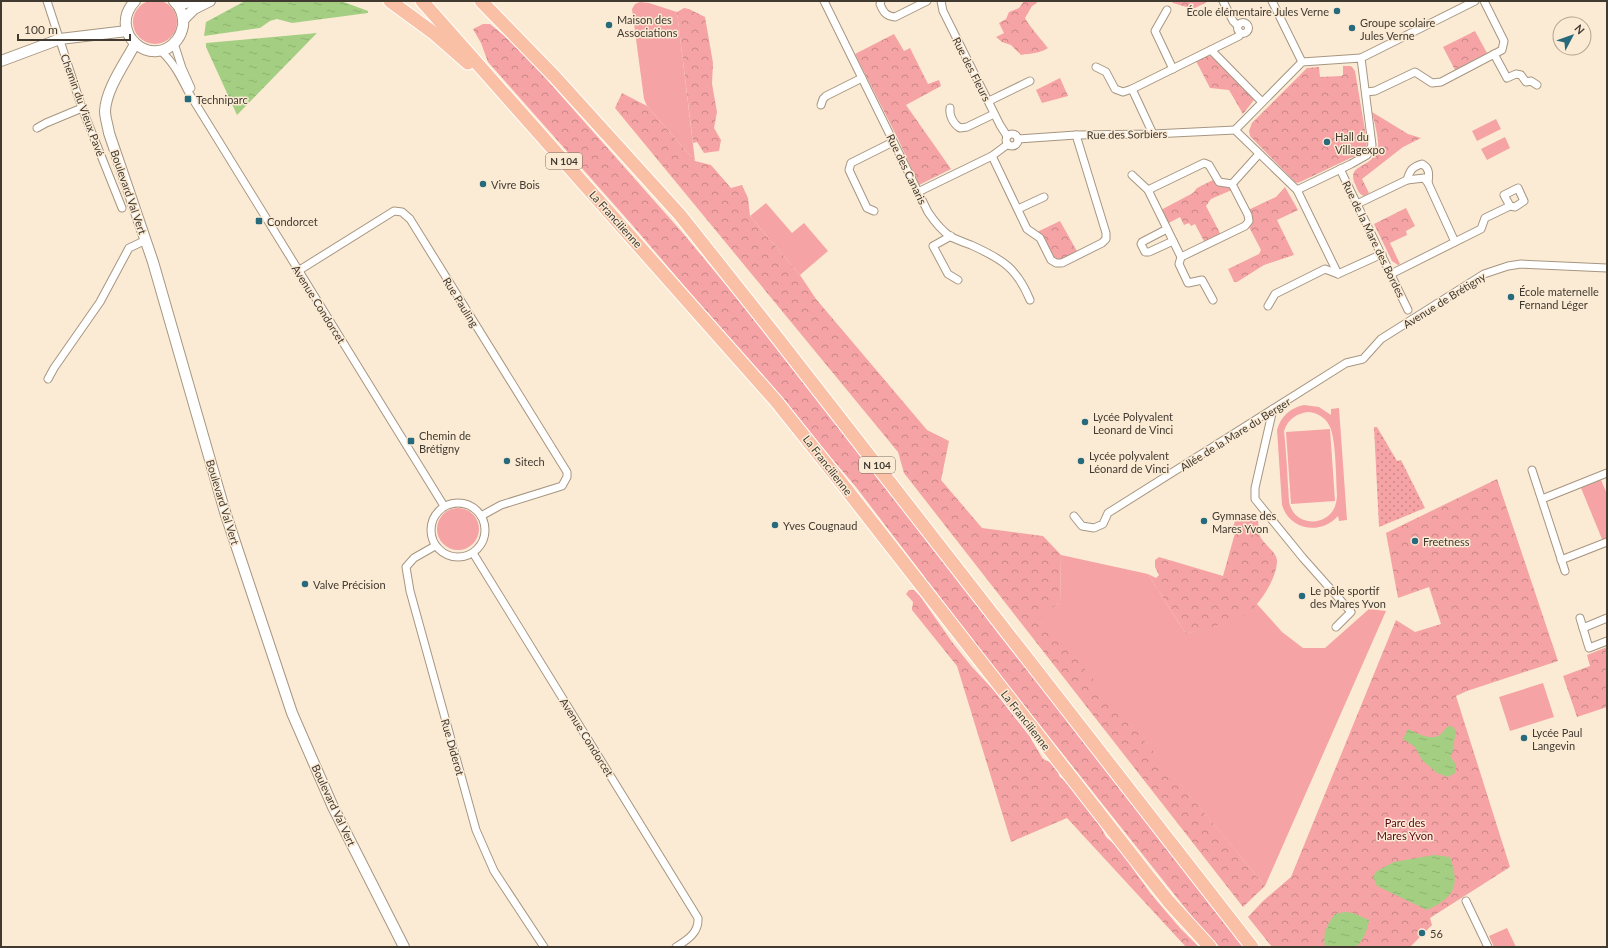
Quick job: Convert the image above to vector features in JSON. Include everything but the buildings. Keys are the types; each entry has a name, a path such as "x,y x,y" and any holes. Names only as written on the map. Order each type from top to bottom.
{"highway":[{"path":"390,1 435,34 472,68 486,73"},
{"name":"La Francilienne","path":"422,1 776,400 1145,872 1169,902 1210,947"},
{"name":"N 104","path":"481,1 612,140 680,216 723,269 1252,947"}],"street":[{"name":"Chemin du Vieux Pavé","path":"47,1 82,108 122,208"},
{"path":"175,2 189,3 195,1"},
{"path":"183,20 194,9 210,1"},
{"name":"Rue des Canaris","path":"824,1 928,212 951,236 994,256 1007,264 1024,286 1030,300"},
{"path":"881,1 880,4 883,12 894,17 927,1"},
{"name":"Rue des Fleurs","path":"941,1 943,11 994,114 1007,136"},
{"path":"1096,67 1106,72 1113,86 1119,92 1123,92 1132,89 1239,36 1239,29 1233,22 1223,1"},
{"path":"1272,1 1302,62"},
{"path":"1338,274 1297,190 1258,154 1235,130 1302,62 1361,58 1475,1"},
{"path":"1366,92 1375,91 1415,72 1432,83 1441,82 1502,50 1504,41 1484,1"},
{"path":"132,2 125,22 127,31 135,44 143,49 152,51 161,50 174,43 180,37 183,28 183,20 181,11 175,2"},
{"path":"1167,10 1155,30 1173,69"},
{"path":"1,61 60,39 127,31"},
{"name":"Avenue Condorcet","path":"174,43 195,102"},
{"name":"Boulevard Val Vert","path":"135,44 108,97 105,110 109,133 146,240 225,512 292,713 333,807 404,947"},
{"name":"Avenue Condorcet","path":"161,50 170,59 189,93 298,271 444,506"},
{"path":"1211,50 1262,102"},
{"path":"1494,54 1507,78 1516,74 1521,75 1526,82 1531,81 1537,85"},
{"path":"1297,190 1367,155 1372,145 1361,58"},
{"path":"821,105 826,96 862,78"},
{"path":"988,102 1030,81"},
{"path":"1132,89 1153,134"},
{"path":"37,128 82,108"},
{"path":"950,108 949,113 956,126 960,128 967,128 994,114"},
{"name":"Rue des Sorbiers","path":"1018,139 1076,135 1153,134 1235,130"},
{"name":"Rue des Sorbiers","path":"1007,136 1014,134 1018,139"},
{"path":"992,156 1027,229 1040,238 1051,260 1056,263 1062,263 1102,243 1106,239 1106,233 1076,135"},
{"path":"1007,136 1006,141 1008,144"},
{"name":"Rue des Sorbiers","path":"918,192 992,156 1008,144 1011,146 1015,145 1018,142 1018,139"},
{"path":"874,211 867,208 849,170 850,166 855,161 893,142"},
{"path":"1232,184 1258,154"},
{"path":"1148,190 1204,163 1209,165 1219,182 1232,184"},
{"path":"1407,180 1410,170 1413,167 1422,164 1426,166 1428,171 1428,183"},
{"name":"Rue de la Mare des Bordes","path":"1340,169 1408,310"},
{"path":"1132,175 1148,190 1181,257 1179,264 1188,283 1202,280 1213,300"},
{"path":"1357,204 1407,180 1424,178 1428,183 1455,242"},
{"path":"1181,257 1245,226 1249,221 1248,215 1232,184"},
{"path":"1018,209 1044,197"},
{"path":"1391,274 1481,229 1485,218 1510,206"},
{"name":"Rue Pauling","path":"298,271 394,211 402,212 410,218 567,472 567,477 562,486 501,506 482,516"},
{"path":"1167,229 1145,240 1141,244 1147,253 1173,241"},
{"path":"951,236 933,246 948,274 958,280"},
{"path":"48,379 100,302 129,248 146,240"},
{"path":"1268,306 1275,294 1325,269 1338,274 1382,254"},
{"name":"Avenue de Brétigny","path":"1363,359 1381,339 1490,272 1508,266 1521,264 1607,268"},
{"name":"Allée de la Mare du Berger","path":"1074,516 1082,526 1094,528 1103,524 1108,513 1346,363 1363,359"},
{"path":"1273,409 1254,488 1255,499 1303,558 1351,612 1336,627"},
{"path":"1532,470 1565,571"},
{"path":"1542,499 1607,473"},
{"path":"456,502 469,504 482,516 485,523 485,532 482,543 473,553 457,558 441,552 435,546 431,538 430,529 432,520 437,512 444,506 456,502"},
{"path":"1561,560 1607,542"},
{"name":"Rue Diderot","path":"435,546 414,558 406,567 410,590 476,830 494,871 544,947"},
{"name":"Avenue Condorcet","path":"473,553 698,918 696,931 686,941 676,947"},
{"path":"1580,618 1589,648 1607,641"},
{"path":"1583,628 1607,618"},
{"path":"1466,901 1488,947"}],"green space":[{"path":"151,0 159,0 164,1 171,6 176,13 176,31 171,38 164,43 151,44 143,41 136,34 133,26 133,18 136,10 143,3"},
{"path":"1024,1 1036,1 1037,3 1032,6 1025,18 1048,48 1038,52 1021,55 1011,45 1002,42 996,37 1004,33 999,23 1006,19 1009,12 1019,8"},
{"path":"1171,1 1209,1 1193,9"},
{"path":"640,2 649,3 677,12 695,161 647,106 644,99 632,9 635,4"},
{"path":"684,8 705,17 713,63 712,84 717,112 714,128 721,140 719,151 704,153 697,142 693,143 677,12"},
{"path":"483,24 490,24 518,47 681,231 766,333 1247,947 1220,947 1205,933 985,656 856,487 634,227 488,62 481,43 473,29"},
{"path":"1475,31 1487,53 1455,70 1443,47"},
{"path":"894,34 904,51 910,48 928,84 939,80 941,86 906,105 951,169 919,185 898,139 855,54"},
{"path":"1205,56 1214,58 1254,100 1243,114 1229,90 1210,88 1196,61"},
{"path":"1343,66 1351,66 1355,71 1367,142 1365,148 1359,154 1298,183 1295,182 1250,136 1249,131 1252,123 1307,68 1319,67 1320,77 1341,76 1343,75"},
{"path":"1060,78 1068,96 1042,103 1036,90"},
{"path":"622,93 647,106 695,161 711,165 731,188 742,185 748,198 750,216 800,275 816,299 927,430 949,441 941,480 982,528 1043,536 1061,555 1060,603 1040,615 1265,886 1243,907 904,473 898,452 615,108"},
{"path":"1372,112 1408,134 1421,138 1403,147 1362,179 1369,193 1364,196 1357,189 1353,179 1356,170 1369,161 1377,152 1378,138"},
{"path":"1496,119 1501,129 1477,141 1472,131"},
{"path":"1505,137 1510,148 1487,160 1481,149"},
{"path":"1217,178 1234,189 1211,199 1206,206 1222,237 1206,245 1195,224 1191,226 1189,223 1184,225 1180,217 1165,225 1159,211"},
{"path":"1285,187 1298,210 1277,220 1294,255 1264,265 1237,282 1234,282 1228,269 1259,254 1261,250 1247,223 1246,211 1276,197"},
{"path":"766,203 792,233 804,223 828,251 800,275 750,216"},
{"path":"1406,208 1415,226 1406,231 1407,235 1390,243 1400,264 1398,265 1392,261 1374,224"},
{"path":"1060,221 1078,253 1063,260 1059,260 1052,255 1037,232"},
{"path":"1304,405 1319,407 1331,415 1331,409 1339,408 1347,520 1339,521 1338,516 1323,526 1315,528 1307,527 1299,525 1292,520 1286,514 1282,505 1277,430 1287,413 1299,406","holes":["1309,412 1318,414 1325,420 1331,431 1336,468 1337,494 1336,505 1331,514 1321,520 1316,521 1301,519 1293,512 1290,506 1284,431 1288,423 1297,415"]},
{"path":"1374,427 1377,427 1397,461 1401,460 1425,508 1379,527"},
{"path":"1330,429 1335,501 1291,504 1286,432"},
{"name":"Parc des Mares Yvon","path":"1497,479 1558,661 1456,696 1510,867 1430,918 1432,925 1410,947 1272,947 1248,917 1263,901 1291,877 1396,620 1415,632 1441,624 1429,587 1398,598 1386,533"},
{"path":"1601,480 1607,494 1607,538 1602,539 1581,488"},
{"path":"454,508 462,508 470,511 476,517 479,529 476,541 470,547 462,550 454,550 446,547 440,541 437,533 437,525 440,517 446,511"},
{"path":"1239,516 1249,517 1258,521 1260,536 1275,555 1277,561 1276,568 1271,583 1261,599 1244,615 1186,634 1148,574 1156,578 1159,575 1155,567 1155,560 1159,557 1223,576 1235,533 1232,529 1236,519"},
{"path":"1061,555 1148,574 1186,634 1245,614 1256,603 1282,632 1303,648 1325,648 1369,609 1386,611 1265,886 1039,615 1060,603"},
{"path":"909,590 914,590 920,596 952,642 972,667 1018,716 1029,731 1031,739 1043,759 1058,766 1059,776 1071,787 1095,816 1106,837 1126,855 1133,869 1151,894 1180,928 1199,947 1186,947 1067,818 1011,842 957,666 912,610 913,602 906,594"},
{"path":"1607,647 1607,707 1577,717 1563,676 1590,666 1587,655"},
{"path":"1543,683 1554,717 1510,731 1499,697"},
{"path":"1507,928 1516,947 1494,947 1489,936"}],"water":[{"path":"245,1 341,1 368,11 368,13 292,23 277,19 270,21 260,28 204,36 206,22"},
{"path":"317,33 237,115 206,47 206,43"},
{"path":"1449,726 1453,727 1456,731 1452,754 1450,756 1456,765 1455,773 1448,777 1437,773 1422,760 1415,747 1403,739 1408,729 1424,736 1436,737"},
{"path":"1434,855 1450,857 1455,876 1453,890 1449,895 1444,900 1427,910 1377,886 1374,875 1377,871 1394,862"},
{"path":"1345,912 1353,913 1369,920 1363,938 1356,947 1325,947 1324,937 1329,922 1335,914"}],"place":[{"name":"École élémentaire Jules Verne","path":"1337,11"},
{"name":"Maison des Associations","path":"609,25"},
{"name":"Groupe scolaire Jules Verne","path":"1352,28"},
{"name":"Techniparc","path":"188,99"},
{"name":"Hall du Villagexpo","path":"1327,142"},
{"name":"Vivre Bois","path":"483,184"},
{"name":"Condorcet","path":"259,221"},
{"name":"École maternelle Fernand Léger","path":"1511,297"},
{"name":"Lycée Polyvalent Leonard de Vinci","path":"1085,422"},
{"name":"Chemin de Brétigny","path":"411,441"},
{"name":"Sitech","path":"507,461"},
{"name":"Lycée polyvalent Léonard de Vinci","path":"1081,461"},
{"name":"Gymnase des Mares Yvon","path":"1204,521"},
{"name":"Yves Cougnaud","path":"775,525"},
{"name":"Freetness","path":"1415,541"},
{"name":"Valve Précision","path":"305,584"},
{"name":"Le pôle sportif des Mares Yvon","path":"1302,596"},
{"name":"Lycée Paul Langevin","path":"1524,738"},
{"name":"56","path":"1422,933"}]}
